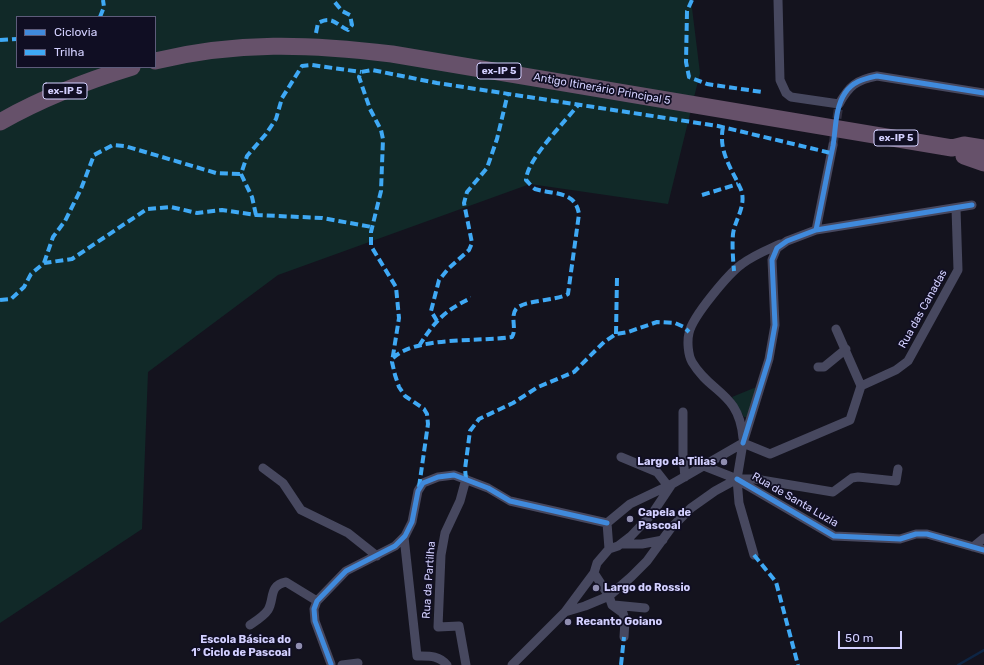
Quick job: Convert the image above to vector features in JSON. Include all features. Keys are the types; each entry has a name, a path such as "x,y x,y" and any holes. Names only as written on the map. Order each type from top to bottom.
{"highway":[{"name":"Antigo Itinerário Principal 5","path":"156,61 181,55 232,47 284,45 331,47 392,54 958,152 984,159"},
{"name":"ex-IP 5","path":"0,122 83,82 129,68"},
{"name":"Antigo Itinerário Principal 5","path":"958,152 964,145 984,148"},
{"path":"958,152 984,163"}],"street":[{"path":"778,0 780,80 786,93 791,97 839,104 853,84 862,79 877,76 984,93"},
{"path":"816,230 833,145"},
{"path":"743,443 740,416 731,401 700,373 691,361 688,349 689,332 706,304 730,274 742,264 787,241 816,230 972,205"},
{"name":"Rua das Canadas","path":"861,386 896,370 908,361 958,270 956,208"},
{"path":"754,555 739,503 737,479 743,443 769,359 775,325 772,260 777,248 787,241"},
{"path":"743,443 770,454 850,420 861,386 836,329"},
{"path":"818,366 824,367 846,349"},
{"path":"683,412 683,458 685,477"},
{"path":"607,523 630,504 685,477 743,443"},
{"path":"621,457 657,472 670,485"},
{"path":"704,466 737,479 755,479 833,492 852,478 858,477 896,481 898,469"},
{"path":"263,468 283,483 301,510 348,533 377,556"},
{"path":"331,665 315,621 314,609 317,601 346,571 395,546 404,537 412,522 418,490 423,483 438,477 454,475 466,478 510,501 607,523"},
{"name":"Rua da Partilha","path":"466,478 460,501 445,533 441,555 438,627 459,626 466,665"},
{"path":"566,612 609,596 647,561 671,528 691,508 715,490 737,479"},
{"name":"Rua de Santa Luzia","path":"737,479 834,536 900,539 916,534 927,534 984,550"},
{"path":"512,665 566,612 594,573 597,563 609,549 621,544 631,536 652,514 670,485"},
{"path":"640,499 649,503 652,514"},
{"path":"607,523 609,549"},
{"path":"404,537 418,656 436,657 443,660 447,665"},
{"path":"973,547 984,538"},
{"path":"621,544 642,544 663,540"},
{"path":"594,573 609,596 612,605 623,614 625,620 624,637"},
{"path":"250,625 268,610 275,588 279,584 286,582 317,601"},
{"path":"612,605 645,608"},
{"path":"342,665 358,663"}],"green space":[{"path":"0,0 691,0 700,73 668,204 530,184 278,275 148,372 142,529 0,623"},
{"path":"756,388 747,417 744,417 732,397"}],"waterway":[{"path":"958,665 984,650"}],"tunnel":[{"path":"833,145 839,104"}],"marked path":[{"path":"100,16 104,7 103,0"},
{"path":"316,33 318,23 327,20 331,20 348,30 352,25 350,15 342,11 333,0"},
{"path":"692,0 687,11 686,62 689,77 707,84 762,92"},
{"path":"0,40 16,39"},
{"path":"256,215 252,197 241,174 247,156 266,134 276,119 282,98 302,66 312,65 361,72"},
{"path":"419,487 428,424 427,414 424,409 405,396 399,387 392,362 399,318 396,287 371,246 371,232 381,191 383,139 381,130 370,109 359,77 361,72 372,70 437,83 718,126 831,153"},
{"path":"437,321 431,311 439,280 448,269 469,250 472,243 464,203 467,192 487,168 497,139 508,93"},
{"path":"393,358 403,351 432,343 512,337 514,330 513,319 516,309 525,304 568,294 579,214 577,206 568,197 535,189 526,180 528,171 540,151 579,104"},
{"path":"723,127 723,148 730,167 741,189 743,198 733,234 734,271"},
{"path":"44,263 53,237 65,221 81,189 94,155 113,145 125,146 216,173 241,174"},
{"path":"702,195 738,184"},
{"path":"0,300 11,299 24,287 31,274 44,263 72,259 147,209 171,207 197,213 222,210 256,215 322,218 372,227"},
{"path":"616,334 617,277"},
{"path":"419,346 435,323 454,307 471,298"},
{"path":"466,479 465,469 470,431 479,419 513,403 538,387 574,372 604,342 616,334 628,332 657,322 675,323 684,327 689,332"},
{"path":"754,555 776,582 798,665"},
{"path":"621,665 624,637"}],"cycle path":[{"path":"816,230 833,146 839,105 845,93 855,83 877,76 984,93"},
{"path":"743,443 769,359 775,325 772,260 777,248 787,241 816,230 972,205"},
{"path":"331,664 315,621 314,609 317,601 346,571 395,546 405,536 412,522 418,491 423,483 438,477 454,475 488,488 510,501 607,523"},
{"path":"737,479 834,536 900,539 916,534 927,534 984,550"}],"place":[{"name":"Largo da Tilias","path":"724,462"},
{"name":"Capela de Pascoal","path":"630,519"},
{"name":"Largo do Rossio","path":"596,588"},
{"name":"Recanto Goiano","path":"568,622"},
{"name":"Escola Básica do 1º Ciclo de Pascoal","path":"299,646"}]}
